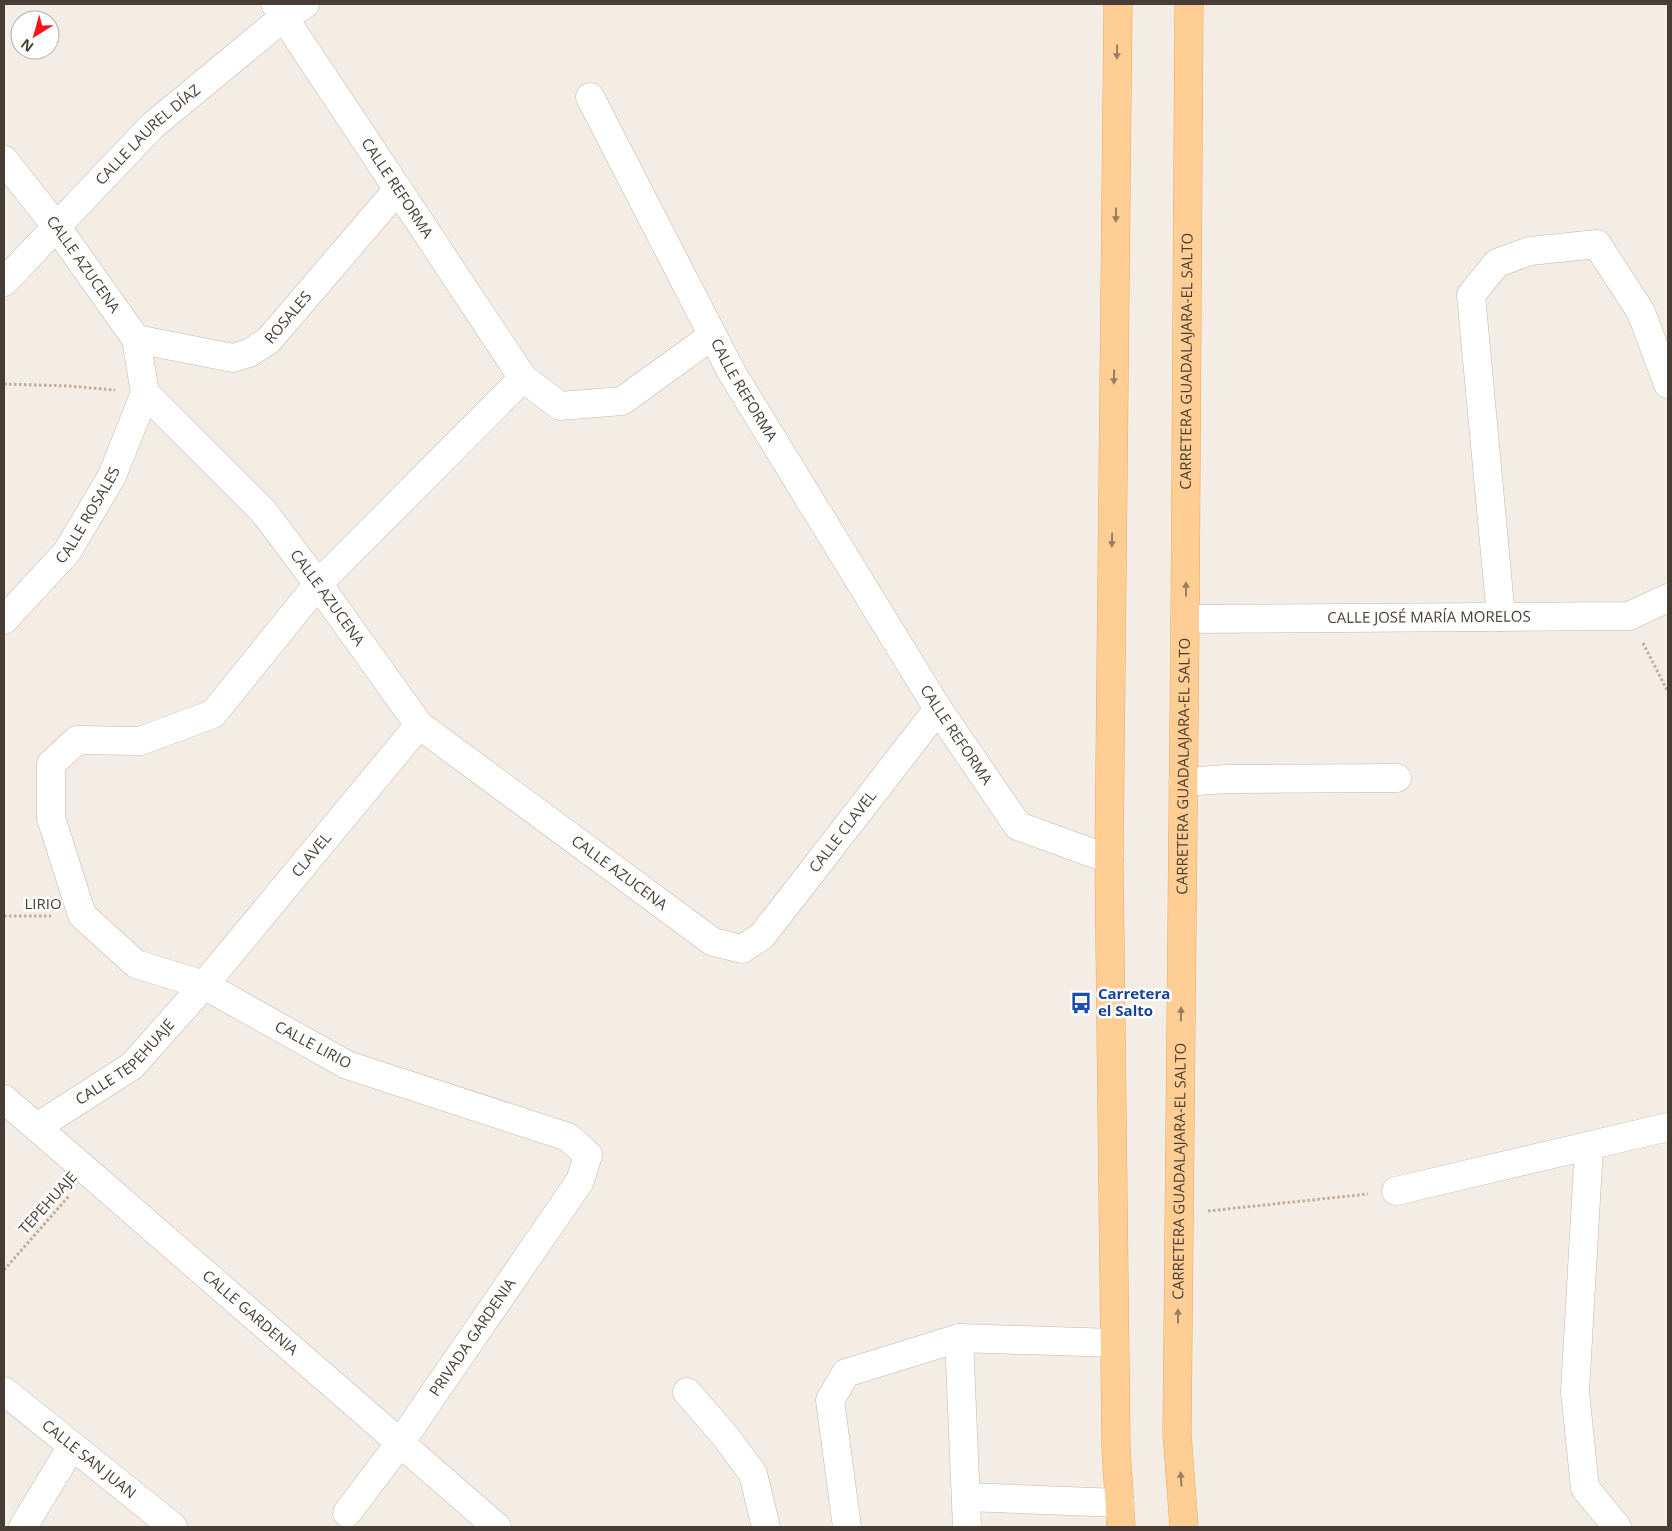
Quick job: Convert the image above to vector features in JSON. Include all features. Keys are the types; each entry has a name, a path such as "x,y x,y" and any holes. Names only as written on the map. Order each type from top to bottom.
{"main road":[{"path":"1118,4 1109,859 1114,1343 1116,1448 1120,1515"},
{"name":"CARRETERA GUADALAJARA-EL SALTO","path":"1184,1527 1177,1433 1189,4"}],"street":[{"name":"CALLE REFORMA","path":"288,8 398,189 523,378 560,406 622,401 712,336 732,373 938,709 1018,826 1109,859"},
{"name":"CALLE LAUREL DÍAZ","path":"4,282 152,126 288,8"},
{"path":"590,97 712,336"},
{"name":"CALLE AZUCENA","path":"4,160 56,226 136,339 145,393 263,511 420,726 713,942 742,948"},
{"name":"ROSALES","path":"136,339 233,358 249,354 268,341 398,189"},
{"path":"1501,617 1471,295 1497,263 1530,251 1597,244 1641,312 1668,384"},
{"path":"82,916 50,818 51,764 77,740 140,741 213,714 318,584 523,378"},
{"name":"CALLE ROSALES","path":"4,620 67,552 112,476 145,393"},
{"name":"CALLE JOSÉ MARÍA MORELOS","path":"1185,619 1629,616 1668,598"},
{"name":"CALLE CLAVEL","path":"742,948 762,936 938,709"},
{"name":"CLAVEL","path":"204,985 420,726"},
{"path":"1183,782 1227,779 1396,778"},
{"name":"CALLE LIRIO","path":"82,916 136,964 204,985 347,1065 568,1137 588,1155"},
{"name":"CALLE TEPEHUAJE","path":"37,1127 132,1066 204,985"},
{"name":"CALLE GARDENIA","path":"4,1099 498,1527"},
{"path":"1396,1191 1668,1127"},
{"path":"1589,1146 1575,1392 1585,1488 1617,1527"},
{"name":"PRIVADA GARDENIA","path":"346,1513 400,1443 580,1181 588,1155"},
{"path":"847,1527 830,1400 846,1373 959,1338 1114,1343"},
{"path":"959,1338 967,1527"},
{"name":"CALLE SAN JUAN","path":"4,1391 173,1527"},
{"path":"687,1392 726,1437 753,1474 766,1527"},
{"path":"23,1527 72,1446"},
{"path":"966,1497 1120,1515"}],"path":[{"path":"4,384 69,386 145,393"},
{"path":"1629,616 1668,692"},
{"name":"LIRIO","path":"4,916 82,916"},
{"name":"TEPEHUAJE","path":"4,1270 90,1173"},
{"path":"1178,1214 1396,1191"}],"place":[{"name":"Carretera el Salto","path":"1081,1003"}]}
